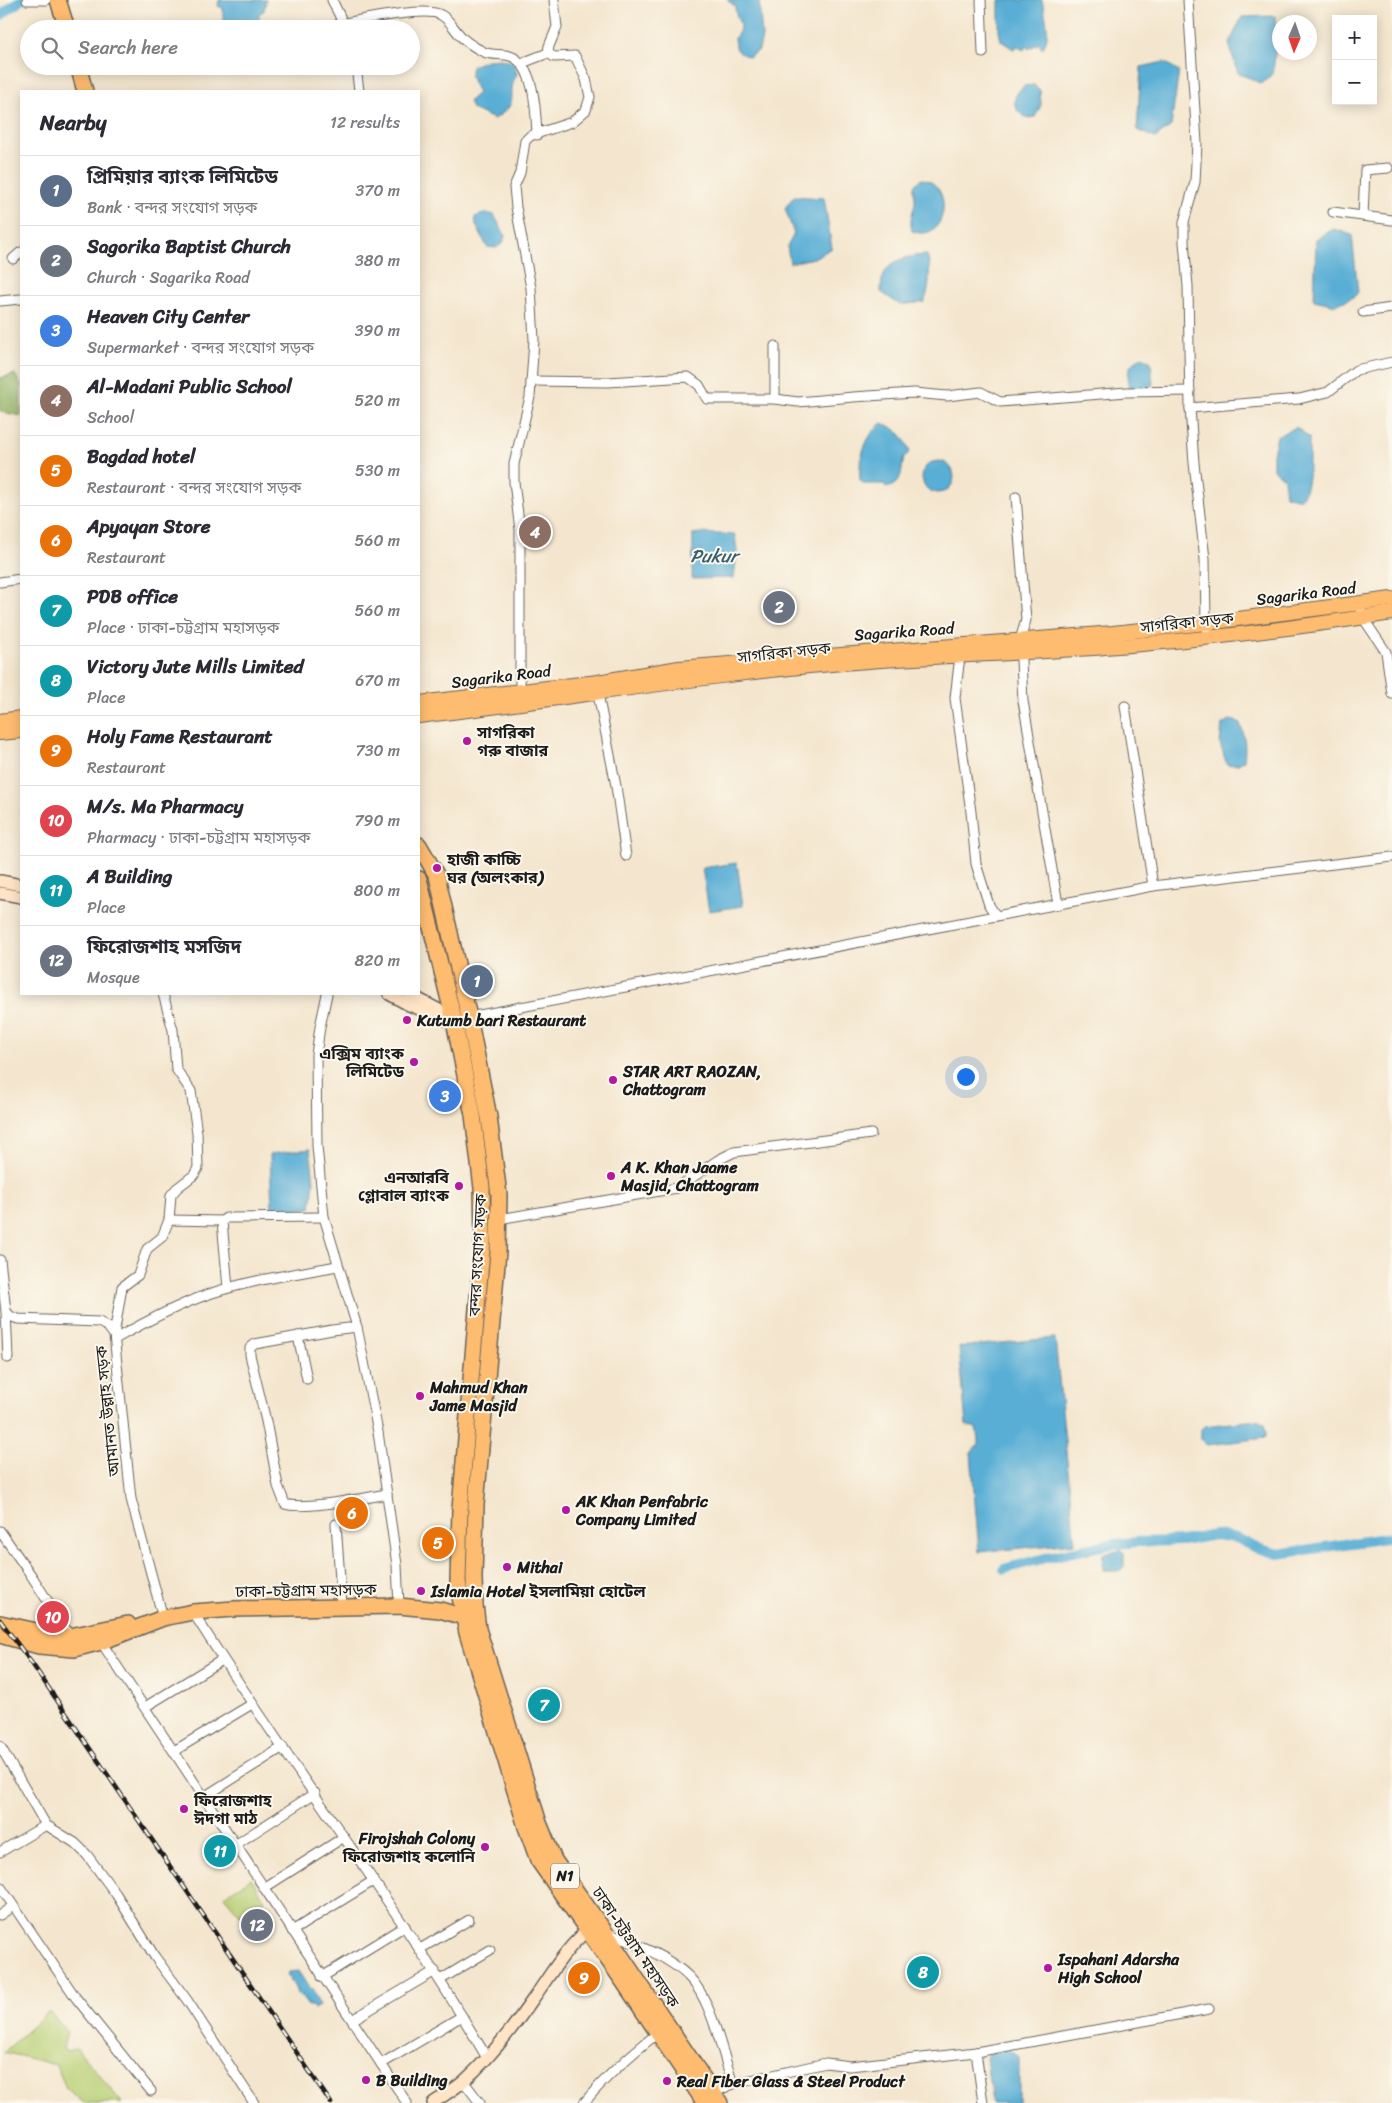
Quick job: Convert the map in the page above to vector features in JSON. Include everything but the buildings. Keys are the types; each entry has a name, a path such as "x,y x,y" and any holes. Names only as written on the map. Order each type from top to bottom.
{"highway":[{"path":"51,0 57,20"},
{"path":"58,0 64,20"},
{"path":"73,75 77,90"},
{"path":"81,75 85,90"},
{"name":"বন্দর সংযোগ সড়ক","path":"420,847 437,876 470,1022 489,1118 499,1195 498,1252 476,1505 474,1578 470,1617"},
{"name":"বন্দর সংযোগ সড়ক","path":"420,883 454,1020 473,1116 482,1188 483,1230 460,1509 458,1581 470,1617"},
{"name":"ঢাকা-চট্টগ্রাম মহাসড়ক","path":"0,1623 52,1635 70,1636 192,1612 234,1608 399,1606 440,1610 470,1617 478,1629 539,1823 551,1855 597,1928 713,2100"},
{"name":"ঢাকা-চট্টগ্রাম মহাসড়ক","path":"0,1636 52,1648 74,1649 100,1642 156,1620"},
{"name":"ঢাকা-চট্টগ্রাম মহাসড়ক","path":"597,1928 658,2033 713,2100"}],"main road":[{"name":"Sagarika Road","path":"420,703 520,698 679,668 1020,646 1392,599"},
{"name":"সাগরিকা সড়ক","path":"420,716 520,698 598,694 714,676 868,661 960,656 1020,646 1116,646 1208,638 1392,613"},
{"path":"679,668 680,682"},
{"path":"0,721 20,718"},
{"path":"0,733 20,730"}],"street":[{"path":"28,0 46,0"},
{"path":"332,0 342,20"},
{"path":"548,53 557,27 554,0"},
{"path":"981,0 982,53"},
{"path":"1188,0 1197,142 1195,182 1184,222 1184,242 1188,286 1190,408 1205,559 1208,638"},
{"path":"375,20 415,12 440,13 449,20 460,36 484,52 510,56 522,63 531,84 536,107 537,135"},
{"path":"522,63 548,53"},
{"path":"520,698 520,530 514,482 514,464 530,397 534,340 531,288 514,187 520,173 525,141 530,136 572,122 586,110 590,97 586,79 574,56 554,57 548,53"},
{"path":"357,75 359,90"},
{"path":"1364,216 1365,170 1388,168"},
{"path":"1333,212 1392,220"},
{"path":"13,259 20,253"},
{"path":"0,301 20,299"},
{"path":"1363,312 1392,308"},
{"path":"775,346 775,399"},
{"path":"1190,408 1299,399 1328,392 1356,370 1392,362"},
{"path":"532,381 608,382 688,377 699,384 707,399 775,399 798,402 853,396 914,394 947,396 981,392 1000,402 1127,392 1190,391"},
{"path":"1016,497 1026,620 1020,646 1023,701 1058,904"},
{"path":"0,582 20,579"},
{"path":"1359,604 1363,618 1386,652 1392,694"},
{"path":"960,656 955,698 976,864 989,905 996,916"},
{"path":"598,694 616,786 626,856"},
{"path":"1125,706 1153,886"},
{"path":"391,995 409,1006 454,1020 470,1022 1153,886 1392,856"},
{"path":"0,881 20,885"},
{"path":"0,893 20,897"},
{"path":"115,1337 122,1287 138,1275 147,1249 162,1237 169,1220 171,1195 194,1175 198,1168 197,1133 191,1091 176,1069 173,1030 163,995"},
{"path":"327,995 320,1027 316,1069 318,1146 324,1217 334,1245 338,1266 357,1327 378,1432 397,1564 399,1606"},
{"path":"411,995 454,1020"},
{"path":"499,1219 677,1188 718,1160 734,1152 872,1134"},
{"path":"169,1220 222,1222 226,1218 250,1216 324,1217"},
{"path":"222,1222 228,1288"},
{"path":"0,1260 6,1311 8,1358"},
{"path":"115,1337 208,1294 228,1288 338,1266"},
{"name":"আমানত উল্লাহ সড়ক","path":"6,1311 10,1316 18,1319 99,1322 108,1327 115,1337 132,1499 156,1620"},
{"path":"357,1327 255,1344 250,1348 250,1355 284,1504 290,1506 387,1494"},
{"path":"298,1336 307,1379"},
{"path":"336,1524 342,1606"},
{"path":"0,1531 32,1575 70,1636"},
{"path":"192,1612 222,1660 315,1793 435,1971 486,2058"},
{"path":"100,1642 407,2103"},
{"path":"145,1707 222,1660"},
{"path":"174,1751 252,1704"},
{"path":"0,1746 46,1825 75,1843 87,1855 116,1894 155,1957 187,2000 254,2103"},
{"path":"204,1797 283,1747"},
{"path":"235,1845 315,1793"},
{"path":"0,1852 46,1825"},
{"path":"264,1888 344,1837"},
{"path":"292,1931 373,1881"},
{"path":"0,1886 76,1998 151,2091"},
{"path":"0,1916 13,1906"},
{"path":"420,1949 469,1920"},
{"path":"322,1976 405,1926"},
{"path":"433,2103 464,2082 533,2000 555,1966 597,1928 673,1964 689,1978 705,2000 733,2084"},
{"path":"440,1980 490,1950"},
{"path":"352,2020 435,1971"},
{"path":"713,2100 733,2084 826,2063 850,2066 976,2052 1209,2009"},
{"path":"381,2064 462,2016"},
{"path":"584,2103 630,2054 658,2033"},
{"path":"976,2052 983,2103"},
{"path":"464,2082 480,2103"},
{"path":"590,2095 597,2103"}],"green space":[{"path":"15,374 20,383 20,416 1,412 0,378"},
{"path":"251,1878 265,1900 240,1915 224,1896"},
{"path":"49,2011 67,2031 63,2049 67,2051 77,2048 122,2103 84,2103 66,2088 56,2065 4,2052"}],"water":[{"path":"219,0 266,0 264,11 259,13 259,20 223,20 223,8 218,6"},
{"path":"727,0 759,0 762,37 759,50 749,57 736,48 734,38 738,34 740,27 735,6"},
{"path":"999,0 1042,0 1047,38 1042,49 1039,43 1029,49 1026,46 1024,50 1016,46 1015,50 1001,41 999,31"},
{"path":"1272,16 1272,60 1274,60 1273,73 1262,84 1238,73 1229,44 1242,17"},
{"path":"501,59 514,63 517,74 512,88 511,103 503,113 494,119 472,109 469,101 478,93 470,76 472,66 487,60"},
{"path":"1164,62 1179,71 1171,126 1155,138 1137,130 1141,67"},
{"path":"1034,85 1040,90 1041,105 1035,117 1028,118 1016,108 1015,99 1019,90 1024,86"},
{"path":"922,179 933,183 943,201 943,212 940,222 933,229 924,233 912,231 911,226 911,217 915,203 914,187"},
{"path":"794,196 824,198 832,248 814,258 790,263 787,247 794,234 785,208"},
{"path":"486,213 494,215 505,235 503,243 496,248 487,247 476,225 475,217"},
{"path":"1334,229 1352,235 1358,292 1355,296 1336,305 1314,300 1316,239"},
{"path":"927,255 929,278 928,291 924,302 900,305 881,292 884,274 889,267 901,259"},
{"path":"1143,357 1151,362 1153,385 1145,388 1130,388 1129,369 1134,362"},
{"path":"882,423 900,434 910,452 904,457 899,480 887,488 884,484 864,484 860,480 860,464 864,448 871,434"},
{"path":"1296,427 1309,438 1308,480 1304,494 1300,499 1285,495 1284,478 1273,469 1273,454 1277,436"},
{"path":"938,461 944,462 949,466 953,471 953,483 949,488 944,492 938,493 932,492 927,488 923,483 922,477 923,471 927,466 932,462"},
{"name":"Pukur","path":"693,534 735,535 737,551 734,578 692,579"},
{"path":"1230,720 1239,722 1241,726 1245,751 1244,761 1228,765 1220,744 1222,724"},
{"path":"737,863 743,906 709,911 702,868"},
{"path":"310,1149 314,1181 311,1208 272,1211 270,1154"},
{"path":"1055,1338 1075,1543 979,1552 971,1453 979,1444 976,1428 966,1425 959,1347"},
{"path":"1257,1420 1265,1424 1267,1433 1265,1438 1207,1445 1201,1440 1201,1429 1204,1426"},
{"path":"1121,1550 1124,1553 1124,1567 1121,1571 1103,1571 1103,1554"},
{"path":"298,1971 309,1988 313,1989 319,2006 314,2009 312,2006 308,2006 297,1993 290,1980 291,1978 287,1975 289,1972"},
{"path":"1005,2049 1015,2053 1019,2058 1019,2103 992,2103 986,2058 988,2053"}],"waterway":[{"path":"0,16 21,0"},
{"path":"1004,1569 1105,1545 1182,1541 1215,1535 1237,1538 1254,1547 1278,1554 1392,1537"}],"railway":[{"path":"0,1620 33,1665 331,2103"}],"place":[{"name":"Al-Madani Public School","path":"535,532"},
{"name":"Sagorika Baptist Church","path":"779,607"},
{"name":"সাগরিকা গরু বাজার","path":"467,741"},
{"name":"হাজী কাচ্চি ঘর (অলংকার)","path":"437,868"},
{"name":"প্রিমিয়ার ব্যাংক লিমিটেড","path":"477,981"},
{"name":"Kutumb bari Restaurant","path":"407,1020"},
{"name":"এক্সিম ব্যাংক লিমিটেড","path":"414,1062"},
{"name":"STAR ART RAOZAN, Chattogram","path":"613,1080"},
{"name":"Heaven City Center","path":"445,1096"},
{"name":"A K. Khan Jaame Masjid, Chattogram","path":"611,1176"},
{"name":"এনআরবি গ্লোবাল ব্যাংক","path":"459,1186"},
{"name":"Mahmud Khan Jame Masjid","path":"420,1396"},
{"name":"AK Khan Penfabric Company Limited","path":"566,1510"},
{"name":"Apyayan Store","path":"352,1513"},
{"name":"Bagdad hotel","path":"438,1543"},
{"name":"Mithai","path":"507,1567"},
{"name":"Islamia Hotel ইসলামিয়া হোটেল","path":"421,1591"},
{"name":"M/s. Ma Pharmacy","path":"53,1617"},
{"name":"PDB office","path":"544,1705"},
{"name":"ফিরোজশাহ ঈদগা মাঠ","path":"184,1809"},
{"name":"Firojshah Colony ফিরোজশাহ কলোনি","path":"485,1847"},
{"name":"A Building","path":"220,1851"},
{"name":"ফিরোজশাহ মসজিদ","path":"257,1925"},
{"name":"Ispahani Adarsha High School","path":"1048,1968"},
{"name":"Victory Jute Mills Limited","path":"923,1972"},
{"name":"Holy Fame Restaurant","path":"584,1978"},
{"name":"B Building","path":"366,2080"},
{"name":"Real Fiber Glass & Steel Product","path":"667,2081"}]}
